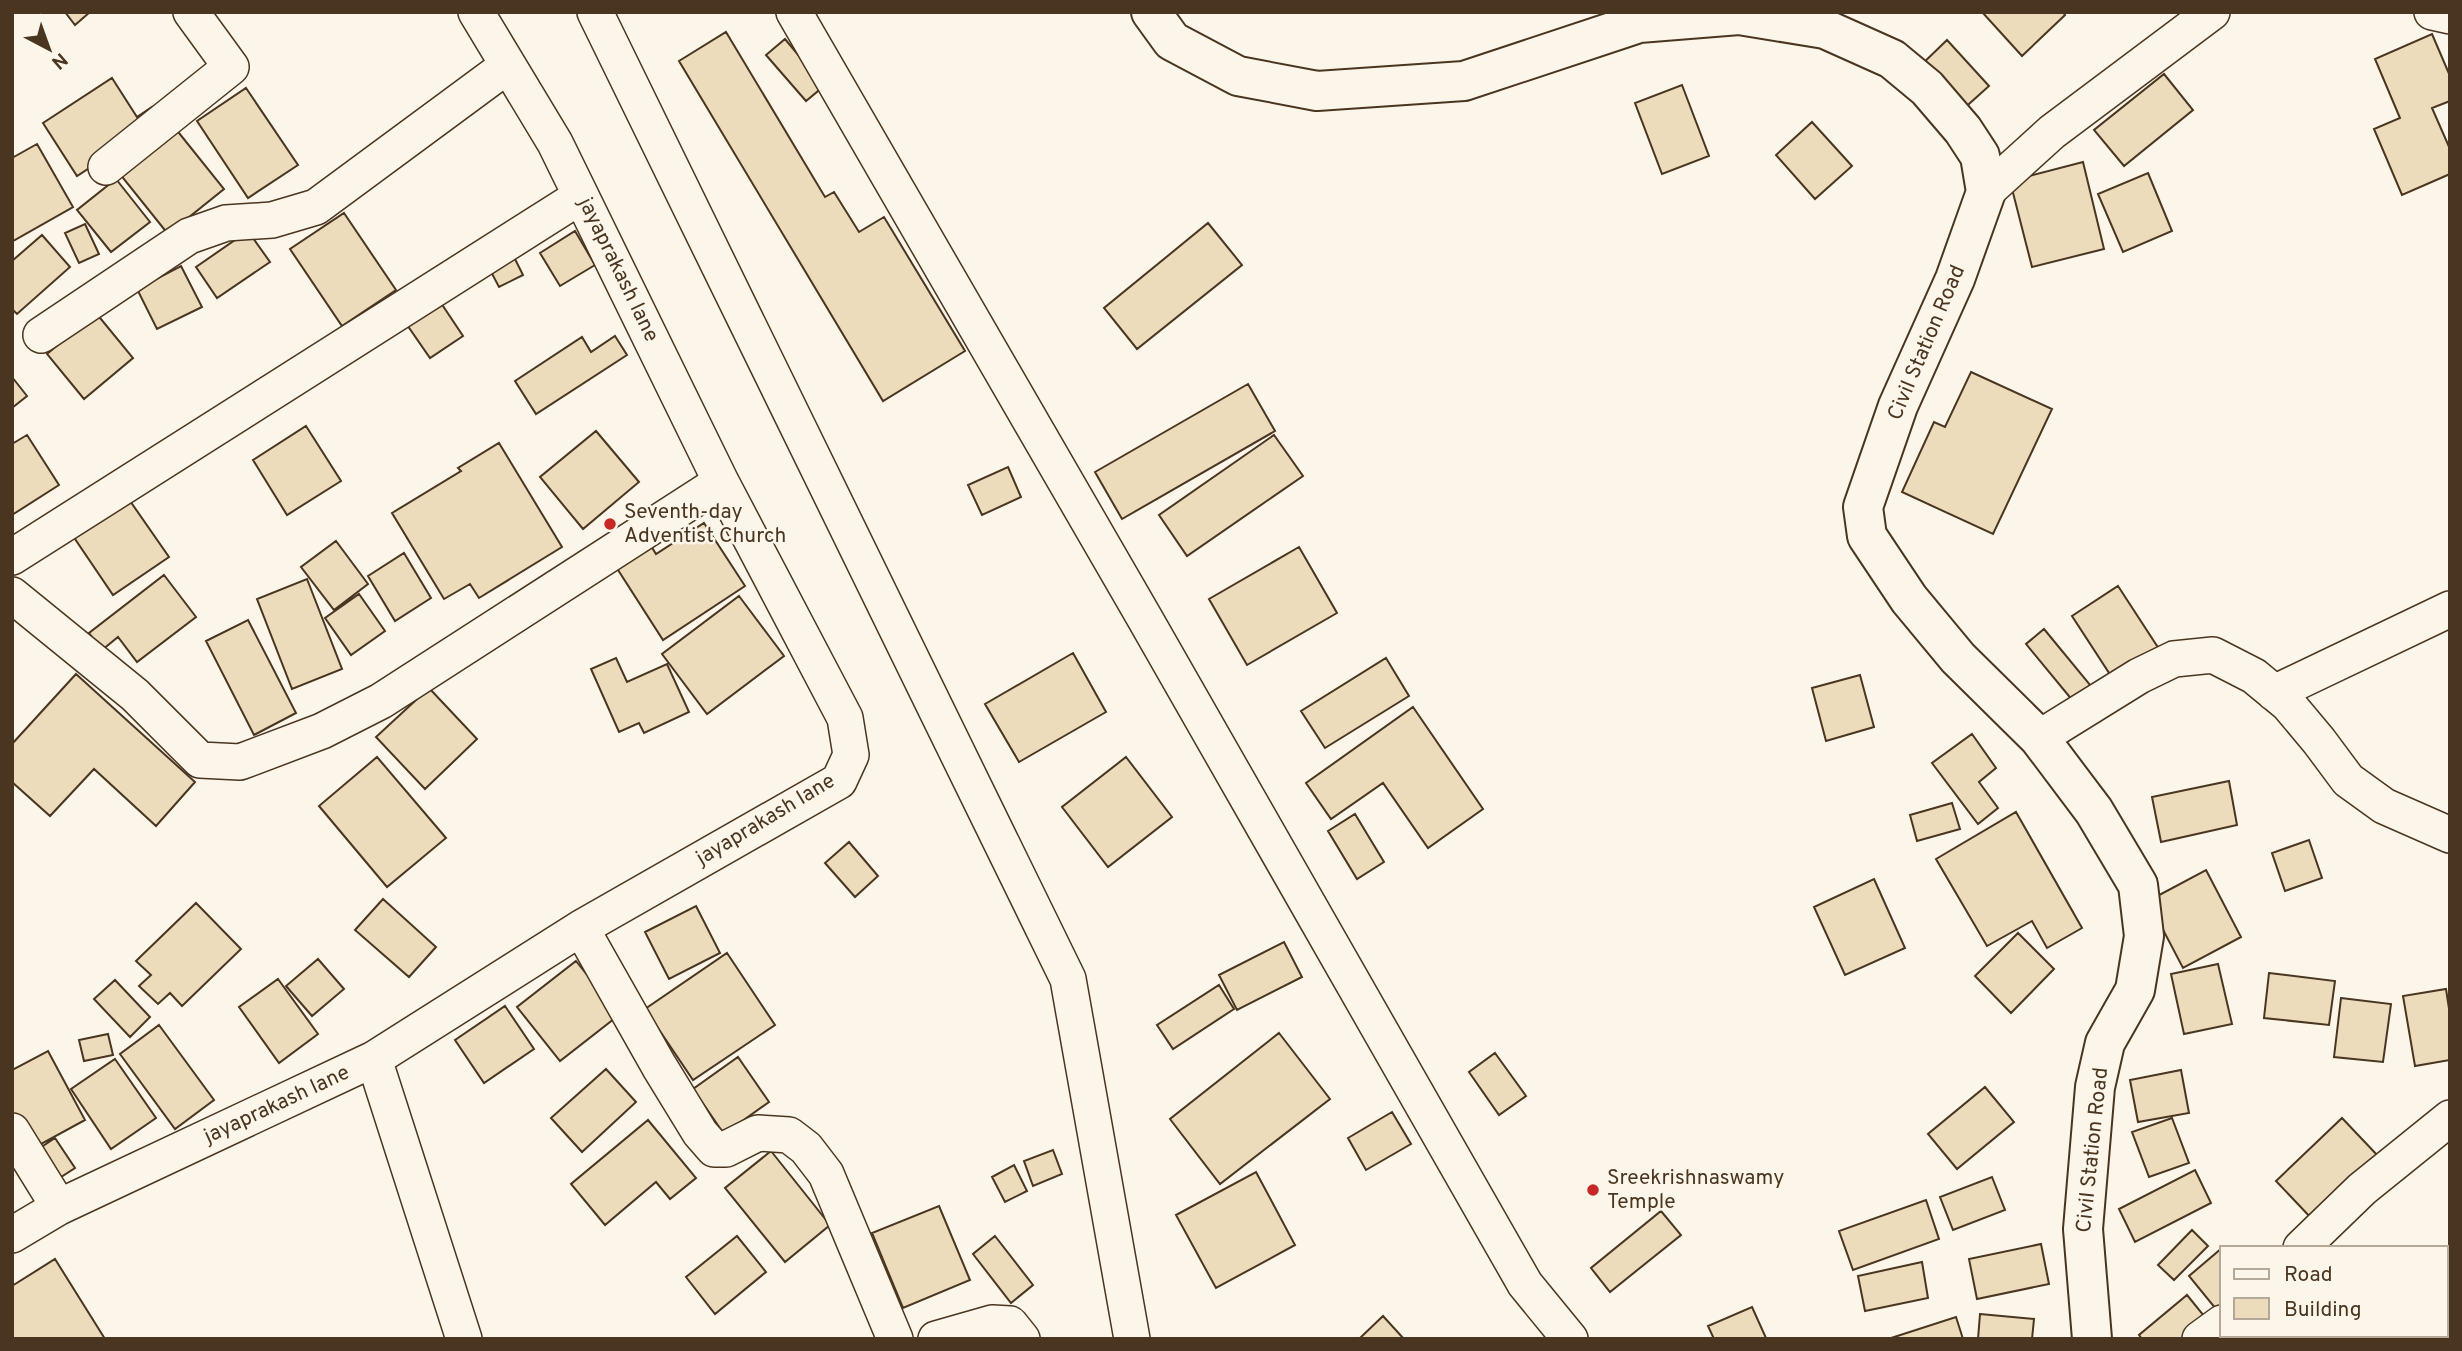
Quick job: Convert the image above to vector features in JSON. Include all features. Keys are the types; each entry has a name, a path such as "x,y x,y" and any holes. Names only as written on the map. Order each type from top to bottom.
{"main road":[{"name":"Civil Station Road","path":"1151,12 1171,41 1238,76 1317,91 1464,81 1639,23 1740,15 1825,29 1892,59 1927,88 1963,130 1980,156 1986,192 1955,279 1898,406 1863,508 1867,536 1909,599 1958,658 2039,738 2094,811 2138,886 2144,936 2135,990 2105,1043 2095,1087 2083,1229 2092,1339"}],"street":[{"path":"106,167 231,67 191,12"},
{"name":"jayaprakash lane","path":"12,1235 59,1207 374,1059 581,928 839,781 851,755 845,718 721,482 555,143 476,12"},
{"path":"595,12 1068,979 1132,1339"},
{"path":"793,12 1151,629 1525,1284 1570,1339"},
{"path":"1986,192 2052,132 2213,12"},
{"path":"2432,12 2450,16"},
{"path":"41,335 189,236 226,223 272,220 316,207 507,65"},
{"path":"12,557 581,196"},
{"path":"12,595 135,695 201,760 240,762 322,731 381,701 721,482"},
{"path":"2274,693 2450,609"},
{"path":"2039,738 2139,676 2174,659 2213,655 2253,676 2288,704 2348,780 2384,806 2450,835"},
{"path":"581,928 659,1066 700,1133 714,1149 726,1149 758,1133 789,1135 806,1148 826,1174 895,1339"},
{"path":"374,1059 464,1339"},
{"path":"2303,1246 2362,1189 2450,1118"},
{"path":"12,1131 59,1207"},
{"path":"936,1339 992,1323 1010,1324 1022,1339"},
{"path":"2200,1339 2220,1324"}],"building":[{"path":"65,12 90,12 75,25"},
{"path":"1982,12 2063,12 2065,15 2022,56"},
{"path":"726,32 825,197 834,192 859,232 884,217 965,351 883,401 679,61"},
{"path":"2432,34 2450,76 2450,101 2432,108 2450,149 2450,174 2402,195 2374,129 2400,118 2375,59"},
{"path":"785,39 824,86 806,101 766,55"},
{"path":"1947,40 1989,86 1960,112 1918,68"},
{"path":"2164,74 2193,110 2124,166 2094,130"},
{"path":"112,78 137,117 152,107 161,121 77,176 43,123"},
{"path":"1682,85 1709,156 1662,174 1635,103"},
{"path":"246,88 298,165 248,198 197,121"},
{"path":"1812,122 1852,166 1815,199 1776,155"},
{"path":"171,123 224,189 168,234 115,168"},
{"path":"37,144 73,207 13,241 12,158"},
{"path":"2083,162 2104,249 2032,267 2010,181"},
{"path":"2148,173 2172,231 2123,252 2098,194"},
{"path":"116,179 150,222 111,252 77,210"},
{"path":"344,213 396,290 342,326 290,249"},
{"path":"1208,223 1242,265 1137,349 1104,308"},
{"path":"85,224 99,254 79,263 65,233"},
{"path":"248,231 270,262 217,298 196,267"},
{"path":"575,231 595,265 560,286 540,253"},
{"path":"42,235 70,267 17,314 12,309 12,261"},
{"path":"513,255 523,275 499,287 489,268"},
{"path":"181,266 202,307 157,329 137,289"},
{"path":"437,297 463,336 430,358 403,319"},
{"path":"96,313 133,358 84,399 47,354"},
{"path":"615,336 627,355 536,414 515,381 582,337 591,352"},
{"path":"1971,372 2052,409 1993,534 1902,492 1934,422 1945,427"},
{"path":"12,377 27,396 12,408"},
{"path":"1248,384 1275,431 1122,519 1095,472"},
{"path":"306,426 341,481 287,515 253,460"},
{"path":"596,431 639,482 583,529 540,477"},
{"path":"27,435 59,485 12,515 12,444"},
{"path":"1274,435 1303,476 1187,556 1159,515"},
{"path":"499,443 562,547 479,598 470,584 444,599 392,513 461,471 458,468"},
{"path":"1008,467 1021,497 982,515 968,485"},
{"path":"128,498 169,557 113,595 73,536"},
{"path":"704,523 745,586 663,640 611,559 645,536 656,554"},
{"path":"336,541 368,584 334,610 301,567"},
{"path":"1299,547 1337,613 1247,665 1209,599"},
{"path":"404,553 431,598 395,621 368,576"},
{"path":"164,575 196,617 137,662 118,637 102,650 89,633"},
{"path":"307,579 342,669 292,689 257,599"},
{"path":"2118,586 2159,649 2113,679 2072,616"},
{"path":"359,594 385,631 351,655 325,618"},
{"path":"739,596 784,656 707,714 662,654"},
{"path":"248,620 296,713 254,735 206,641"},
{"path":"2044,629 2091,686 2073,701 2026,644"},
{"path":"1073,653 1106,712 1019,762 985,704"},
{"path":"616,658 627,682 667,664 689,712 644,733 639,723 619,732 591,669"},
{"path":"1386,658 1409,696 1325,748 1301,711"},
{"path":"76,674 195,782 156,826 94,769 50,816 12,782 12,744"},
{"path":"1860,675 1874,727 1826,741 1812,688"},
{"path":"429,688 477,739 425,789 376,737"},
{"path":"1413,707 1483,809 1428,848 1383,783 1331,819 1306,783"},
{"path":"1972,734 1996,768 1979,782 1998,808 1978,824 1932,763"},
{"path":"377,757 446,838 387,887 319,806"},
{"path":"1126,757 1172,817 1108,867 1062,807"},
{"path":"2229,781 2237,825 2161,842 2152,797"},
{"path":"1952,803 1960,829 1917,841 1910,815"},
{"path":"2016,812 2082,928 2047,948 2032,921 1987,946 1936,859"},
{"path":"1355,814 1384,862 1357,879 1328,831"},
{"path":"2309,840 2322,878 2285,891 2272,853"},
{"path":"849,842 878,876 855,897 825,863"},
{"path":"2206,870 2241,937 2183,968 2148,901"},
{"path":"1874,879 1905,948 1845,975 1814,907"},
{"path":"383,899 436,947 409,977 355,930"},
{"path":"196,903 241,949 182,1006 170,993 158,1004 139,986 151,975 136,961"},
{"path":"696,906 720,953 669,979 645,932"},
{"path":"2018,933 2054,969 2011,1013 1975,976"},
{"path":"1284,942 1302,977 1237,1010 1219,975"},
{"path":"727,953 775,1025 693,1080 645,1009"},
{"path":"318,959 344,989 312,1016 286,986"},
{"path":"576,961 619,1015 560,1061 517,1007"},
{"path":"2218,964 2232,1024 2184,1034 2171,974"},
{"path":"2269,973 2335,981 2329,1025 2264,1018"},
{"path":"278,979 318,1034 279,1063 239,1007"},
{"path":"115,980 150,1017 130,1037 94,999"},
{"path":"1219,985 1234,1009 1173,1049 1157,1025"},
{"path":"2446,989 2450,1015 2450,1060 2415,1066 2403,996"},
{"path":"2341,998 2391,1004 2383,1062 2334,1057"},
{"path":"505,1006 534,1049 484,1083 455,1040"},
{"path":"159,1025 214,1100 175,1129 120,1054"},
{"path":"1279,1033 1330,1099 1220,1184 1170,1119"},
{"path":"108,1034 113,1055 84,1061 79,1040"},
{"path":"48,1051 85,1120 32,1149 12,1111 12,1070"},
{"path":"1495,1053 1526,1096 1499,1115 1469,1072"},
{"path":"738,1057 769,1102 724,1134 693,1089"},
{"path":"115,1059 156,1118 111,1149 71,1089"},
{"path":"606,1069 636,1102 582,1152 551,1118"},
{"path":"2181,1070 2189,1113 2138,1122 2130,1080"},
{"path":"1985,1087 2014,1122 1957,1169 1928,1134"},
{"path":"1392,1112 1411,1144 1366,1170 1348,1138"},
{"path":"2172,1118 2189,1163 2149,1177 2132,1132"},
{"path":"2342,1118 2379,1157 2313,1220 2276,1181"},
{"path":"648,1120 696,1178 670,1199 656,1182 605,1225 571,1184"},
{"path":"55,1138 75,1168 47,1186 28,1156"},
{"path":"1053,1150 1062,1174 1033,1186 1024,1161"},
{"path":"771,1151 830,1225 785,1262 725,1188"},
{"path":"1014,1165 1027,1191 1005,1202 992,1177"},
{"path":"2195,1170 2211,1203 2135,1242 2119,1209"},
{"path":"1256,1172 1295,1245 1216,1288 1176,1215"},
{"path":"1992,1177 2005,1210 1953,1230 1940,1197"},
{"path":"1926,1200 1939,1239 1853,1270 1839,1231"},
{"path":"939,1206 970,1280 903,1308 872,1233"},
{"path":"1661,1211 1681,1235 1610,1292 1591,1268"},
{"path":"2192,1230 2208,1246 2174,1280 2158,1265"},
{"path":"737,1236 766,1272 715,1314 686,1277"},
{"path":"995,1236 1033,1285 1011,1303 973,1254"},
{"path":"2041,1244 2049,1284 1977,1299 1969,1259"},
{"path":"2220,1250 2220,1314 2189,1276"},
{"path":"55,1259 105,1339 12,1339 12,1286"},
{"path":"1922,1262 1928,1298 1865,1311 1858,1276"},
{"path":"2187,1295 2209,1322 2189,1339 2142,1339 2139,1335"},
{"path":"1752,1307 1766,1338 1714,1339 1708,1326"},
{"path":"1980,1314 2034,1319 2032,1339 1978,1339"},
{"path":"1383,1316 1404,1339 1359,1339"},
{"path":"1956,1317 1963,1339 1888,1339"},
{"path":"2444,1337 2445,1339 2397,1339"}],"place":[{"name":"Seventh-day Adventist Church","path":"610,524"},
{"name":"Sreekrishnaswamy Temple","path":"1593,1190"}]}
